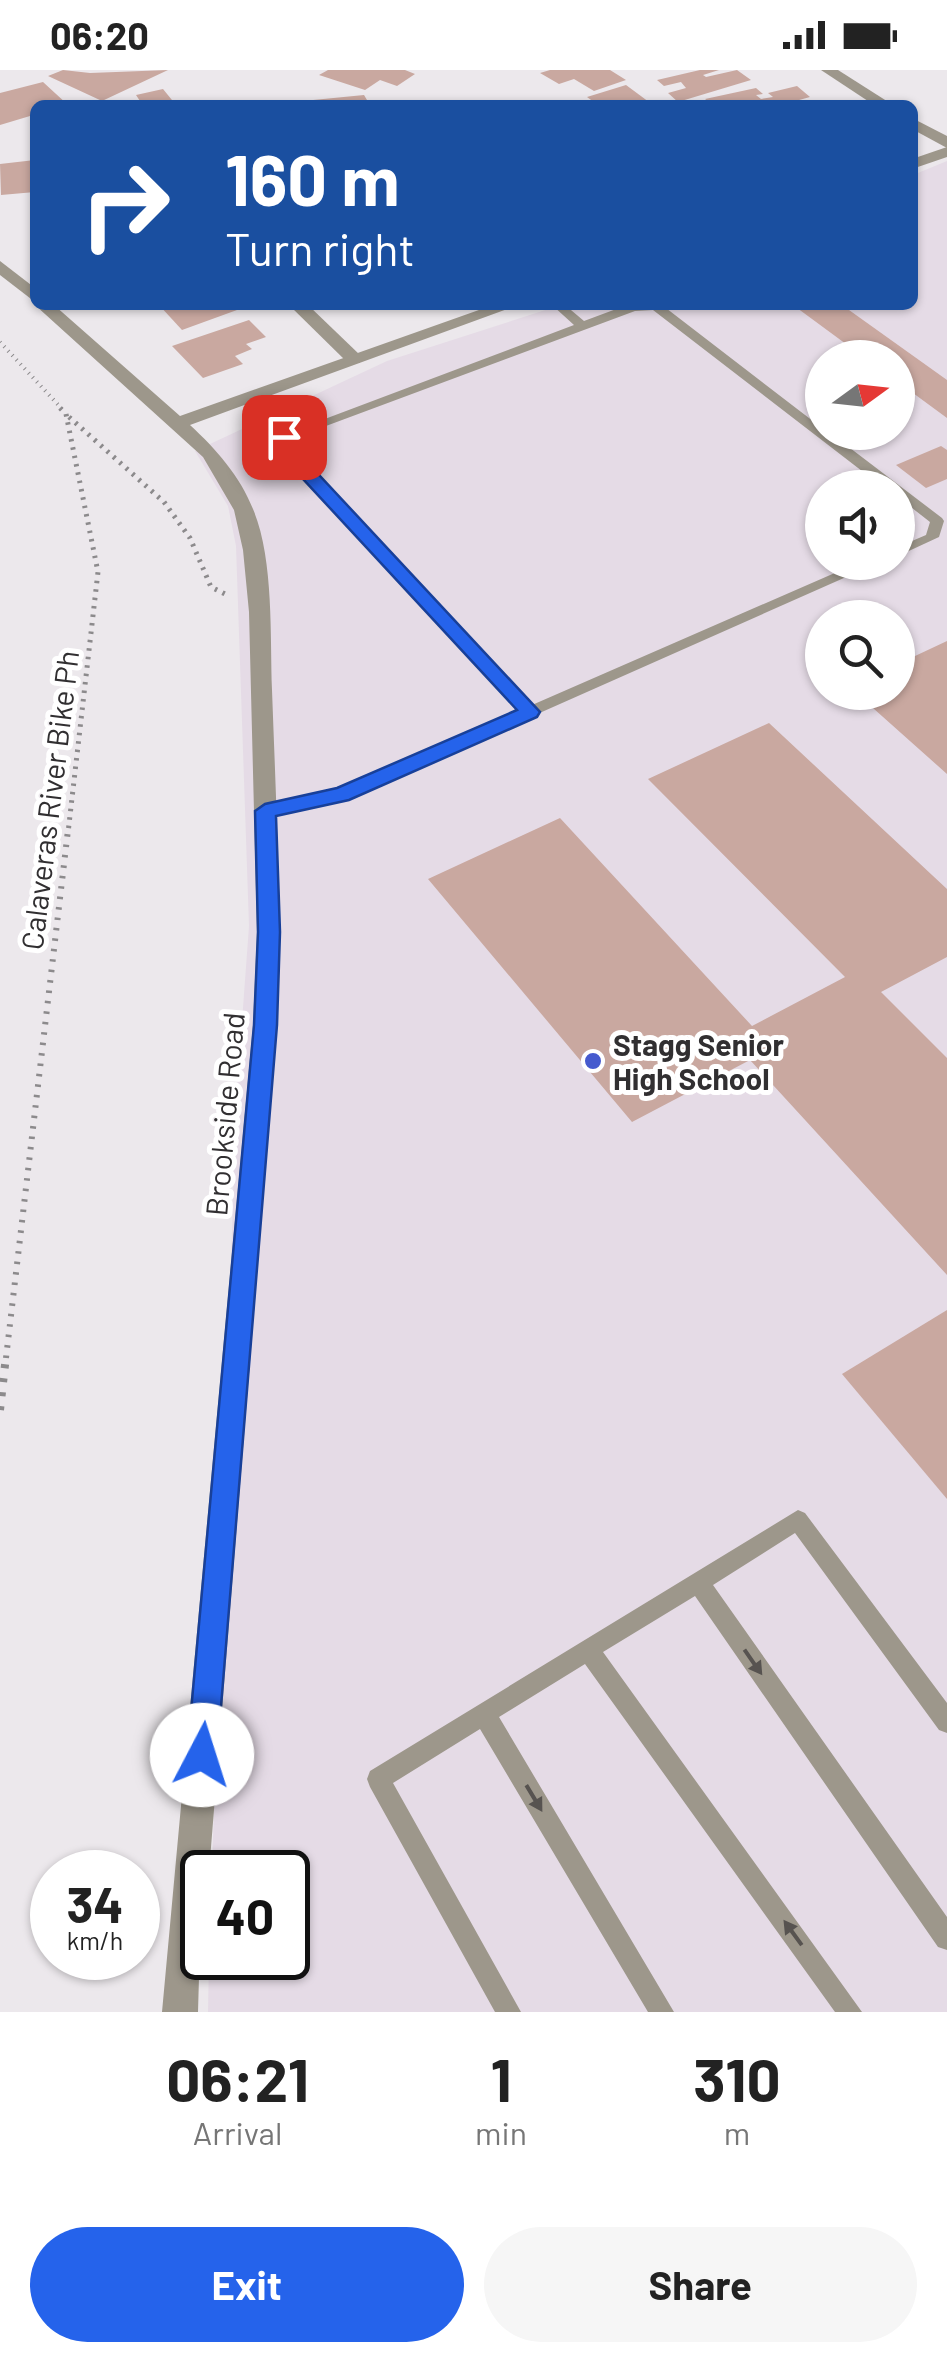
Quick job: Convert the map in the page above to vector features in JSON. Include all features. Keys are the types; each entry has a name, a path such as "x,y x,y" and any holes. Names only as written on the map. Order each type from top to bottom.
{"street":[{"path":"828,70 877,100"},
{"path":"918,126 947,143"},
{"path":"918,162 947,152"},
{"path":"0,266 30,293"},
{"name":"Brookside Road","path":"50,310 211,454 244,510 259,612 269,932 266,1025 180,2012"},
{"path":"303,310 354,358"},
{"path":"176,424 494,310"}],"lane":[{"path":"564,310 583,326"},
{"path":"530,712 284,448 284,437 625,310"},
{"path":"661,310 871,470"},
{"path":"915,503 937,520 932,537 915,544"},
{"path":"265,811 342,794 832,580"},
{"path":"510,2012 378,1778 798,1520 947,1722"},
{"path":"698,1582 947,1938"},
{"path":"588,1650 850,2012"},
{"path":"484,1714 662,2012"}],"path":[{"path":"0,342 66,414 164,502 190,538 211,587 259,612"},
{"name":"Calaveras River Bike Ph","path":"0,1410 96,606 98,572 66,414"}],"shaded area":[{"name":"Stagg Senior High School","path":"947,161 947,2012 208,2012 209,1980 310,1980 310,1850 213,1850 236,1103 249,926 236,546 228,506 195,451 387,361 545,310 918,310 918,173"}],"building":[{"path":"63,70 168,70 104,100 48,76"},
{"path":"328,70 405,70 415,74 397,86 380,80 365,90 319,75"},
{"path":"610,70 626,80 594,91 574,79 559,84 540,73"},
{"path":"700,70 719,70 703,75 706,77 737,70 751,80 676,100 668,93 686,88 681,82 664,86 657,80"},
{"path":"43,82 63,100 30,100 30,116 0,125 0,93"},
{"path":"626,85 646,100 591,100 587,97"},
{"path":"797,86 810,97 799,100 705,99 756,88 763,94 756,95 761,99 773,97 768,93"},
{"path":"163,89 172,100 139,100 136,95"},
{"path":"364,95 367,100 313,100"},
{"path":"30,161 30,192 1,195 0,164"},
{"path":"164,310 237,310 182,330"},
{"path":"800,310 849,310 891,340 841,340"},
{"path":"249,320 266,337 246,344 252,349 235,356 243,364 203,378 172,346"},
{"path":"915,357 947,380 947,418 915,394"},
{"path":"941,446 947,450 947,479 926,488 915,480 915,470 903,470 896,465"},
{"path":"947,641 947,774 875,710 915,710 915,656"},
{"path":"769,723 947,889 947,957 881,992 947,1058 947,1275 750,1060 632,1122 428,879 560,818 752,1026 845,977 648,779"},
{"path":"947,1310 947,1499 842,1374"}],"place":[{"name":"Stagg Senior High School","path":"593,1061"}],"route":[{"path":"202,1755 266,1025 269,932 265,811 342,794 530,712 284,448 284,437"}]}
